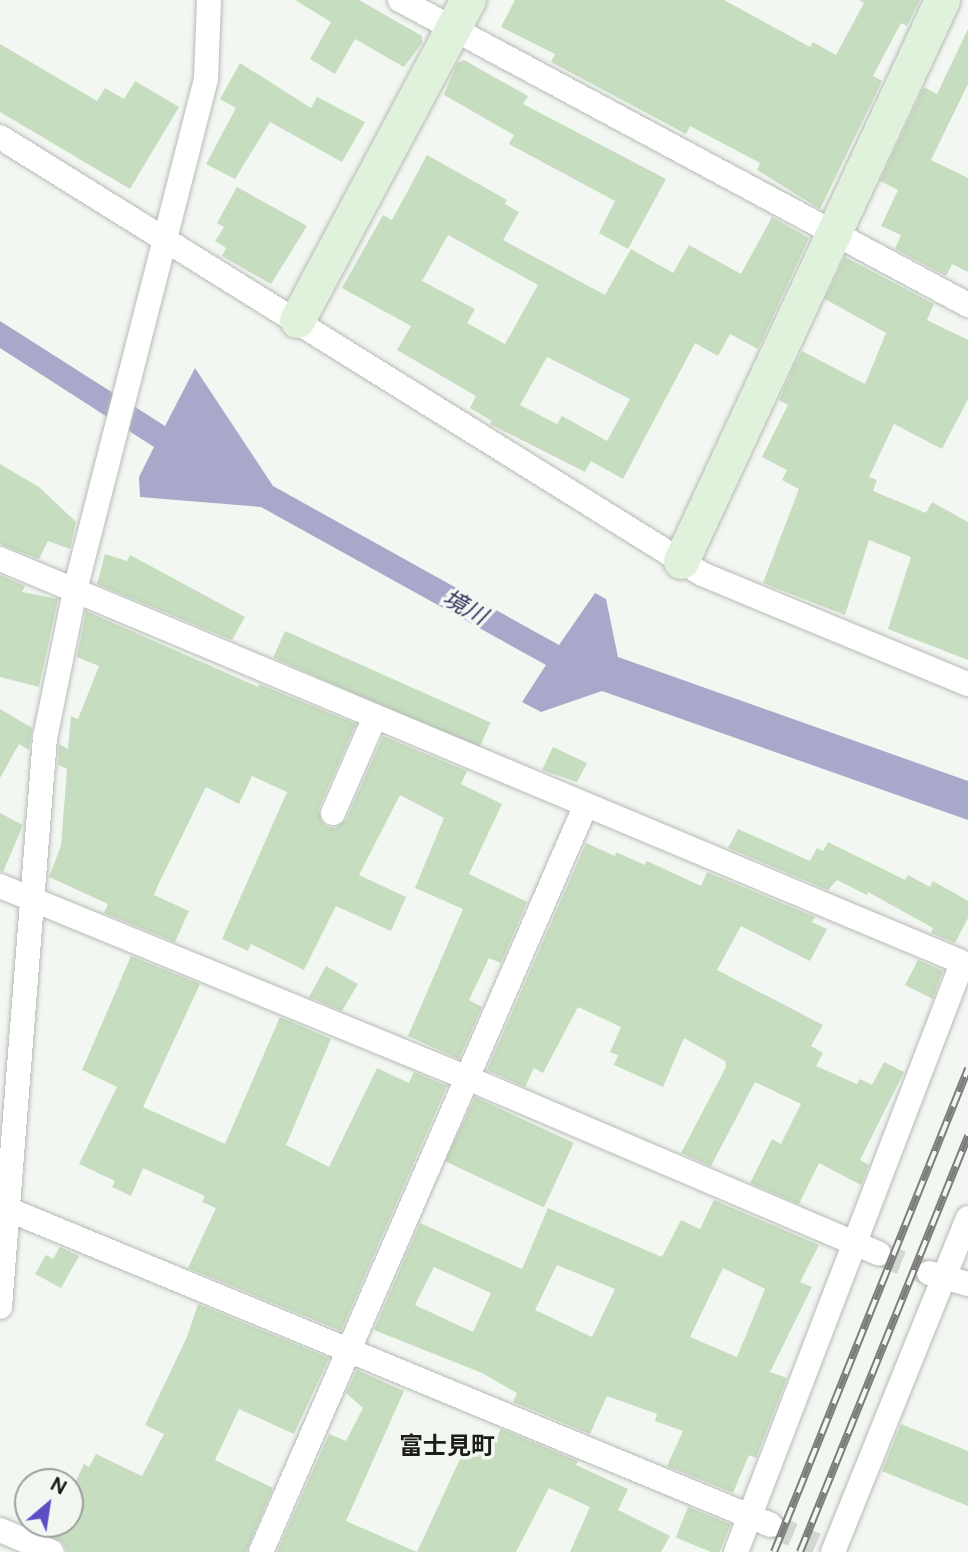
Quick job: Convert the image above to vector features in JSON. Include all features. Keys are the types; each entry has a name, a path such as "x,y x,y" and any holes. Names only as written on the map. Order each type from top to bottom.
{"street":[{"path":"0,1307 4,1207 45,738 75,590 93,534 206,79 209,0"},
{"path":"400,0 461,14 835,234 968,304"},
{"path":"681,561 943,0"},
{"path":"297,320 461,14"},
{"path":"0,137 166,237 702,574 968,684"},
{"path":"0,559 585,807 959,961 961,966 854,1243 760,1521 736,1552"},
{"path":"333,813 375,717"},
{"path":"261,1552 465,1076 585,807"},
{"path":"0,886 465,1076 880,1254"},
{"path":"4,1207 760,1521"},
{"path":"826,1550 936,1274 968,1218"},
{"path":"936,1274 968,1284"},
{"path":"0,1530 52,1552"}],"water":[{"name":"境川","path":"0,321 165,426 195,368 273,486 559,645 595,593 606,599 618,657 968,781 968,820 602,691 541,712 522,702 546,665 261,507 140,497 139,477 154,447 0,348"}],"building":[{"path":"295,0 359,0 422,36 422,43 404,67 355,39 335,74 310,59 331,22"},
{"path":"515,0 724,0 810,47 813,42 836,55 864,3 859,0 920,0 907,26 901,23 873,76 882,81 820,209 757,170 760,163 690,126 686,134 551,62 555,54 501,27"},
{"path":"968,29 968,84 931,160 968,178 968,272 952,264 946,276 895,249 901,235 881,226 898,190 880,181 924,87 937,94"},
{"path":"0,44 97,101 105,88 124,99 135,81 179,107 130,189 0,112"},
{"path":"464,60 528,96 523,104 666,179 628,249 599,233 615,201 509,144 514,135 444,95 457,63"},
{"path":"240,63 311,108 317,97 365,122 342,162 270,122 235,179 206,164 236,108 220,99"},
{"path":"427,155 507,200 505,204 519,212 503,240 605,295 631,249 673,273 689,245 741,274 772,217 809,238 758,349 730,334 718,356 695,343 623,479 591,461 585,472 490,424 492,421 470,408 476,396 397,350 411,326 342,288 383,215 392,220","holes":["448,235 538,285 505,344 467,323 475,309 422,281","547,357 630,399 607,441 562,416 557,424 520,405"]},
{"path":"237,187 307,226 271,284 222,256 226,248 215,241 224,227 217,223"},
{"path":"845,257 934,304 927,320 968,340 968,399 942,449 894,424 869,477 877,480 873,491 926,513 932,502 968,522 968,660 888,629 911,557 869,540 845,615 763,583 799,489 782,480 787,470 762,457 788,405 779,400 794,366 802,351 865,384 886,333 825,299"},
{"path":"0,464 39,487 76,522 70,549 48,541 39,559 0,544"},
{"path":"105,554 127,561 130,555 245,617 232,640 97,584"},
{"path":"0,575 25,586 22,592 58,599 39,687 0,677"},
{"path":"86,611 258,687 259,684 356,724 319,808 321,821 326,826 335,828 346,820 383,736 467,771 461,784 502,804 469,874 527,902 501,963 489,958 469,1000 482,1007 459,1059 408,1036 463,909 415,888 444,818 400,795 359,875 406,897 391,931 336,906 304,970 251,944 248,951 222,939 287,792 252,776 239,804 206,787 158,885 154,895 189,911 175,942 104,913 108,904 49,877 61,846 67,769 58,765 59,744 68,749 71,716 78,719 99,666 77,657"},
{"path":"285,631 491,723 479,749 273,657"},
{"path":"0,709 32,728 29,750 19,744 0,778"},
{"path":"553,747 587,763 577,782 542,770"},
{"path":"0,813 23,825 3,872 0,871"},
{"path":"738,829 810,861 817,848 823,851 828,842 905,880 908,875 930,887 933,881 968,901 968,918 955,943 931,933 933,928 868,892 867,895 837,880 828,890 728,848"},
{"path":"586,843 645,865 647,861 701,886 707,872 815,917 812,922 827,929 810,961 741,926 717,970 823,1025 811,1046 823,1053 816,1066 857,1084 860,1079 872,1085 884,1062 904,1072 860,1160 869,1165 861,1185 819,1163 799,1204 750,1183 772,1139 781,1144 801,1104 755,1082 711,1166 681,1153 726,1067 725,1061 684,1038 663,1087 614,1065 618,1055 610,1052 621,1027 578,1007 543,1073 534,1068 525,1087 487,1070"},
{"path":"131,956 200,984 143,1107 225,1144 280,1017 331,1039 286,1145 329,1167 377,1068 409,1083 414,1072 447,1086 341,1331 188,1268 216,1208 202,1202 205,1196 143,1168 131,1196 112,1187 115,1181 79,1164 117,1087 82,1070"},
{"path":"918,960 943,971 933,999 905,985"},
{"path":"326,966 358,984 342,1011 309,997"},
{"path":"475,1097 574,1143 544,1207 445,1161"},
{"path":"714,1200 819,1245 800,1282 812,1287 770,1372 787,1378 756,1458 749,1455 733,1493 667,1466 683,1431 655,1421 657,1414 607,1396 590,1434 513,1402 517,1393 482,1373 374,1330 420,1223 522,1269 548,1208 662,1257 681,1220 700,1229","holes":["557,1265 615,1289 592,1337 535,1310","434,1267 491,1293 473,1332 415,1305","723,1268 765,1289 737,1357 690,1337"]},
{"path":"60,1247 79,1256 61,1288 35,1274 46,1255 53,1259"},
{"path":"198,1304 329,1358 294,1434 239,1409 215,1460 273,1488 246,1552 67,1552 63,1543 54,1538 84,1538 84,1464 89,1467 96,1454 142,1476 164,1434 145,1425 187,1337"},
{"path":"357,1370 404,1391 346,1521 417,1552 277,1552 329,1434 346,1441 363,1408 346,1393"},
{"path":"901,1424 968,1451 968,1506 882,1471"},
{"path":"501,1429 578,1461 576,1465 628,1489 618,1510 670,1536 661,1552 570,1552 590,1507 549,1488 516,1552 417,1552 473,1431 495,1442"},
{"path":"688,1507 731,1524 719,1552 711,1552 676,1538"}],"tunnel":[{"path":"879,1254 928,1273"},
{"path":"771,1525 816,1545"}],"railway":[{"path":"774,1552 968,1069"},
{"path":"800,1552 968,1136"}],"district":[{"name":"富士見町","path":"447,1446"}]}
